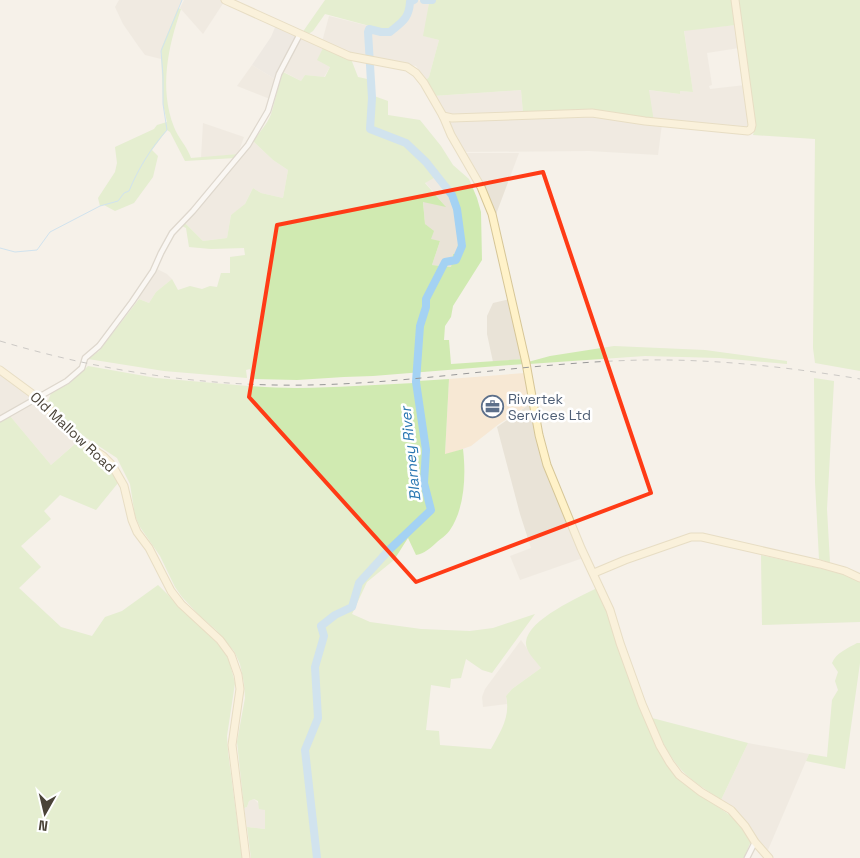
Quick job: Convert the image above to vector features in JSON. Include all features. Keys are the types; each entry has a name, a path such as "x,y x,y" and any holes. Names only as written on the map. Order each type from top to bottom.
{"street":[{"path":"225,0 349,56 407,67 416,73 424,83 444,116 450,135 481,187 492,214 526,363 539,436 547,465 581,548 610,610 642,704 670,763 680,775 694,786 730,810 745,826 755,842 769,858"},
{"path":"444,116 452,118 592,113 645,121 748,130 752,128 752,125 735,0"},
{"path":"0,419 67,382 82,368 85,358 99,346 138,294 153,271 172,233 193,211 248,144 268,112 278,74 300,34"},
{"name":"Old Mallow Road","path":"0,370 38,398 79,440 103,456 112,465 124,486 132,520 137,532 171,590 181,604 220,640 231,655 238,675 240,689 232,745 246,858"},
{"path":"594,573 678,541 702,536 820,564 860,578"},
{"path":"747,858 755,842"}],"highlighted area":[{"path":"543,172 651,493 416,582 249,397 277,225"}],"shaded area":[{"path":"119,0 182,0 161,51 161,59 145,55 139,47 123,24 115,7"},
{"path":"184,0 221,0 224,2 203,34 180,8"},
{"path":"418,0 429,3 424,36 439,40 429,77 426,80 416,66 371,59 370,26 390,30 406,21 410,16 412,1"},
{"path":"329,16 369,26 367,34 368,58 362,58 322,42"},
{"path":"276,25 297,37 275,79 252,65 271,37"},
{"path":"736,25 739,48 707,53 712,85 709,86 710,89 745,85 751,124 749,128 652,119 648,90 680,94 680,91 693,92 684,30"},
{"path":"300,36 323,48 330,67 324,77 305,75 301,81 282,71"},
{"path":"252,65 275,79 270,99 237,86"},
{"path":"521,90 523,113 445,117 433,96"},
{"path":"587,114 662,124 658,155 589,151 462,152 448,121"},
{"path":"203,123 244,137 238,154 201,158"},
{"path":"253,141 273,160 288,170 283,198 261,193 253,188 244,206 231,215 227,238 203,241 185,223"},
{"path":"463,153 519,153 495,217"},
{"path":"434,178 449,194 457,210 458,246 457,254 453,254 451,267 432,265 440,241 431,240 425,224 423,201 445,206 425,182"},
{"path":"155,268 172,279 156,292 149,303 137,298"},
{"path":"510,299 524,359 493,362 487,334 487,316 493,303"},
{"path":"525,373 530,404 499,424 471,446 445,455 449,379"},
{"path":"0,374 31,396 29,400 0,416"},
{"path":"32,403 41,405 77,442 51,465 10,416"},
{"path":"530,404 539,443 583,558 520,580 510,556 531,548 497,427"},
{"path":"521,640 541,668 512,689 506,696 507,704 483,707 482,697 485,689"},
{"path":"748,743 809,754 768,850 758,841 748,825 731,807 721,800"},
{"path":"254,799 265,810 265,829 247,827 244,808 247,807 249,801"}],"green space":[{"path":"325,0 409,0 405,16 396,25 389,28 381,29 325,14 313,31 307,35 302,33"},
{"path":"433,0 734,0 736,25 684,31 693,92 680,91 680,94 649,90 654,122 613,115 523,113 521,90 433,96 426,80 429,77 439,40 423,36 429,3"},
{"path":"739,0 860,0 860,371 815,363 813,348 815,139 753,135 755,128"},
{"path":"178,8 181,9 172,38 166,83 169,112 174,127 191,158 238,154 235,158 185,161 170,132 167,130 152,150 158,156 153,177 134,203 115,211 104,205 100,206 98,198 115,172 117,163 115,147 154,129 157,125 167,122 163,104 161,49"},
{"path":"323,48 351,59 358,77 372,80 374,96 388,101 388,115 420,120 441,146 453,165 469,179 481,212 482,260 453,306 451,317 445,326 444,340 449,340 451,364 524,359 524,364 297,380 250,379 250,369 246,370 247,378 164,371 88,359 99,351 139,299 149,303 156,292 172,279 178,290 190,286 202,289 210,286 217,287 221,273 230,273 230,257 245,255 244,248 211,249 189,247 186,228 182,226 185,223 203,241 227,238 231,215 245,204 253,188 261,193 283,198 288,170 273,160 253,141 271,115 283,72 301,81 305,75 325,77 330,67 317,60","holes":["434,178 453,204 458,221 457,254 453,254 451,267 432,265 440,241 431,239 434,231 425,224 423,202 446,207 425,183"]},
{"path":"614,346 705,350 787,361 787,364 720,358 645,356 529,364 528,362 550,356"},
{"path":"88,366 156,378 248,386 248,391 250,392 251,386 312,388 414,383 424,449 423,483 429,509 359,582 352,605 319,626 323,636 314,666 317,719 309,741 319,721 317,666 326,637 322,627 336,616 354,607 361,583 433,509 427,483 429,452 418,381 449,379 445,454 463,449 464,480 459,512 450,530 424,552 416,555 408,538 394,560 367,582 352,614 370,622 421,629 470,631 493,628 535,614 492,673 482,670 466,659 461,678 451,679 450,688 431,685 426,730 439,731 440,745 491,749 506,718 506,696 512,689 541,668 527,649 526,642 529,633 545,617 599,587 637,700 657,748 664,759 708,800 734,818 751,841 744,858 251,858 247,827 265,829 265,810 259,809 258,801 254,799 249,801 247,807 244,808 237,742 245,698 240,664 234,651 216,630 182,597 175,587 160,556 140,527 135,516 130,484 117,458 76,431 48,401 51,393 70,383"},
{"path":"814,378 834,381 827,509 830,563 819,559 815,482"},
{"path":"10,416 51,465 75,444 100,460 110,470 118,483 96,510 60,495 44,511 51,519 21,546 41,567 19,588 61,627 92,636 105,617 122,611 158,585 222,648 229,660 235,683 227,736 228,752 242,858 0,858 0,422"},
{"path":"761,555 860,579 860,622 762,625"},
{"path":"860,643 860,663 845,769 806,761 809,754 827,757 832,700 838,690 835,681 838,672 832,663 839,654"},
{"path":"652,718 748,743 721,800 682,771 663,743"}],"waterway":[{"path":"0,248 15,252 37,250 50,232 100,206 118,201 124,193 129,191 145,159 167,130 163,104 161,51 182,0"},
{"name":"Blarney River","path":"317,858 305,750 318,718 315,667 324,636 321,626 335,615 352,607 359,583 389,550 431,510 424,483 426,450 416,382 420,326 426,307 426,299 445,262 456,260 462,246 457,209 452,195 426,162 406,143 370,129 372,98 369,29 390,32 404,20 410,2 414,0"},
{"name":"Blarney River","path":"424,0 432,0"}],"railway":[{"path":"0,341 38,352 114,369 192,380 270,385 393,381 560,364 644,360 752,365 860,379"}],"place":[{"name":"Rivertek Services Ltd","path":"492,407"}]}
